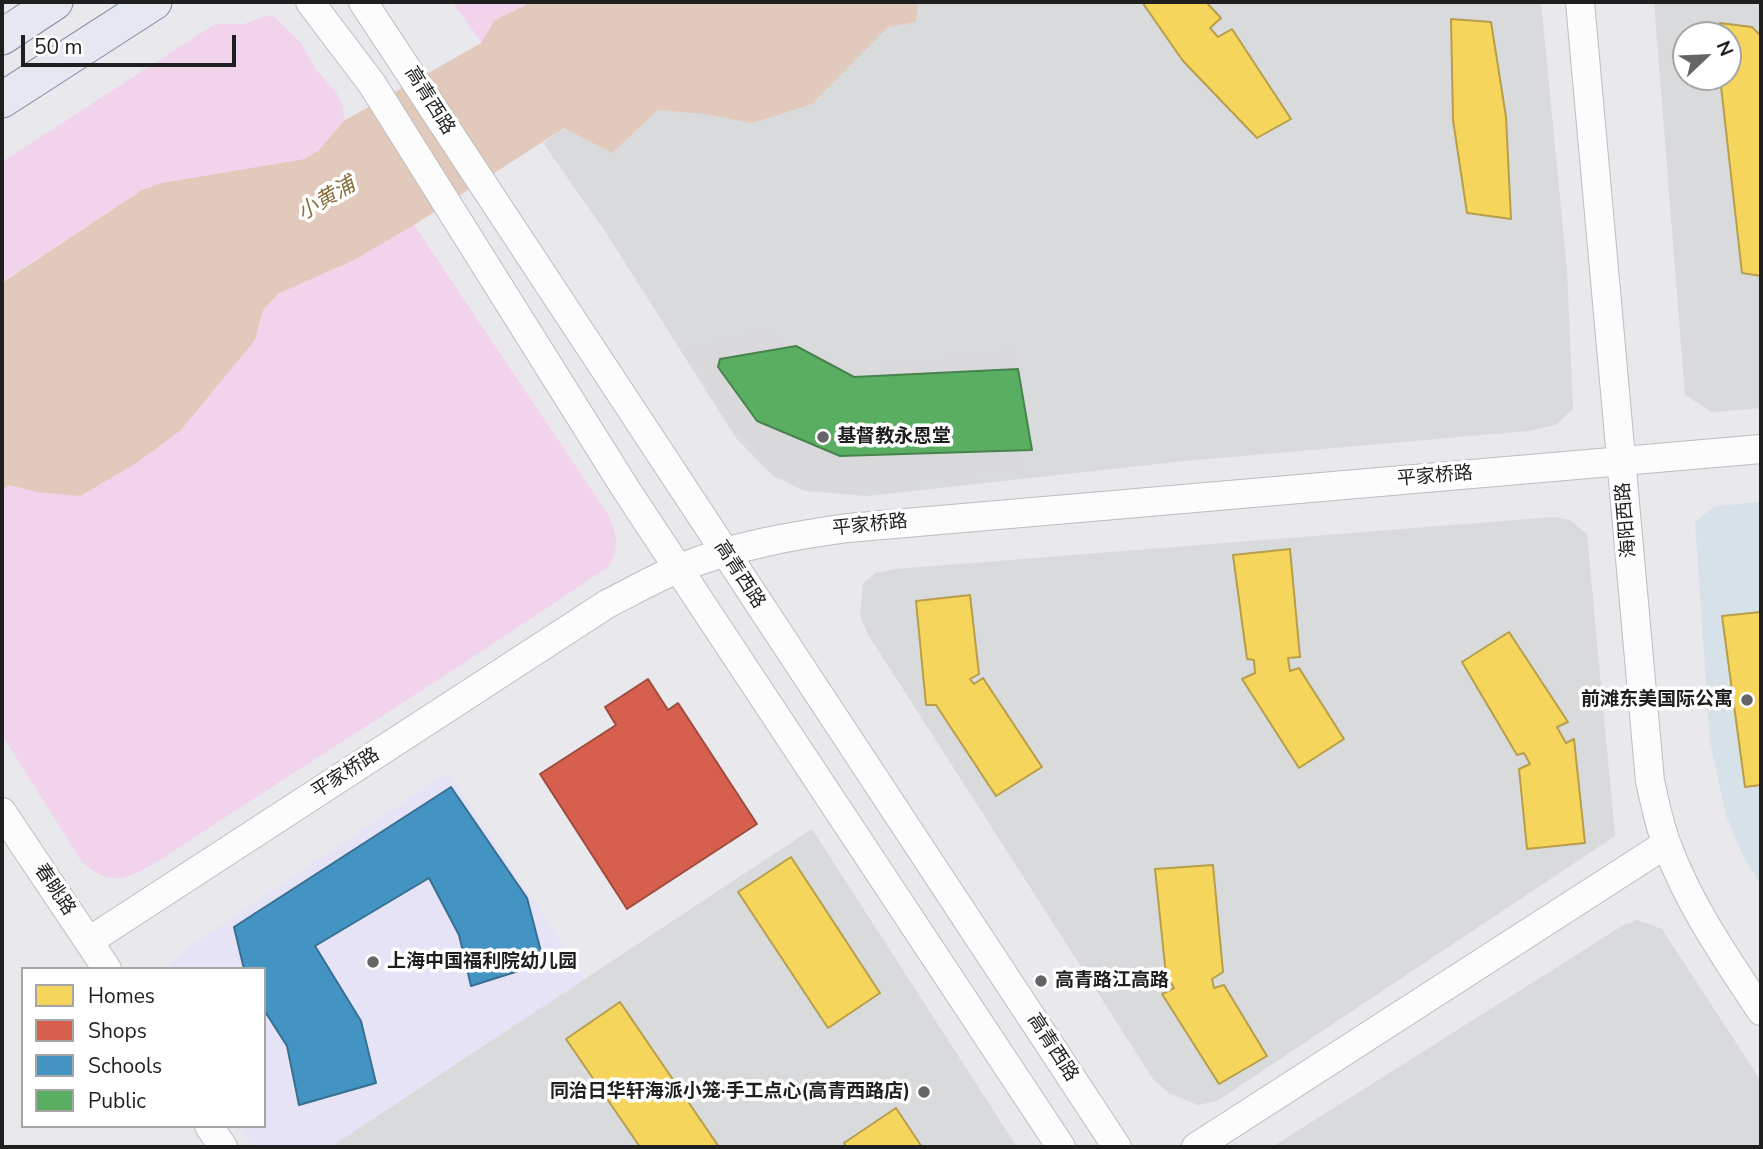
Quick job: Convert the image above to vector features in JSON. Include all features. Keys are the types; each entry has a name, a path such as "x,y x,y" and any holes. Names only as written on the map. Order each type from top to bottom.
{"main road":[{"path":"2,37 55,2"},
{"path":"2,100 154,2"}],"street":[{"name":"高青西路","path":"310,2 372,84 678,568 1061,1147"},
{"name":"高青西路","path":"363,2 1117,1147"},
{"name":"海阳西路","path":"1580,2 1650,782 1666,844 1709,931 1761,1011"},
{"name":"平家桥路","path":"89,941 607,604 678,568 724,552 780,538 848,528 1761,449"},
{"name":"春眺路","path":"2,812 106,967"},
{"path":"1196,1147 1666,844"},
{"path":"210,1128 223,1147"}],"shaded area":[{"path":"452,2 532,2 495,20 482,43"},
{"path":"918,2 1541,2 1567,270 1573,409 1556,425 1528,431 1185,461 867,496 805,491 773,476 736,438 605,231 543,143 564,128 612,153 658,110 704,114 812,104 888,26 915,22"},
{"path":"1654,2 1761,2 1761,408 1712,412 1685,395"},
{"path":"265,16 275,17 301,43 317,71 335,91 343,105 344,121 319,150 304,159 161,183 142,190 2,282 2,162 215,24 244,24"},
{"path":"414,225 609,516 616,541 615,553 609,566 157,862 119,878 102,875 82,862 2,735 2,490 9,485 36,492 181,430 255,340 263,310 278,294 354,260"},
{"name":"基督教永恩堂","path":"765,332 830,375 1011,351 1023,465 867,487 807,485 768,464 742,435 694,350"},
{"path":"1761,502 1761,885 1744,858 1726,815 1710,742 1695,522 1715,506"},
{"path":"1554,517 1570,520 1587,534 1615,836 1217,1101 1198,1105 1169,1093 1153,1079 869,636 860,616 863,583 876,573 896,569"},
{"name":"上海中国福利院幼儿园","path":"448,772 585,979 330,1147 254,1147 241,1128 266,1128 266,967 166,967 195,943"},
{"path":"812,829 1017,1147 330,1147"},
{"path":"1637,920 1662,929 1761,1081 1761,1147 1272,1147 1622,926"}],"water":[{"name":"小黄浦","path":"532,2 918,2 916,22 888,27 812,104 752,123 704,114 658,110 612,153 564,128 414,225 354,260 278,294 263,310 255,340 181,430 135,464 80,496 36,492 9,485 2,490 2,283 142,190 161,183 304,159 319,150 344,121 481,43 495,20"}],"building: Homes":[{"path":"1142,2 1206,2 1221,18 1210,28 1218,37 1232,29 1291,119 1257,138 1183,61"},
{"path":"1451,19 1491,22 1506,117 1511,219 1467,213 1453,120"},
{"path":"1742,26 1752,27 1761,36 1761,276 1742,273 1722,91 1742,91"},
{"path":"1290,549 1300,657 1288,658 1290,671 1299,668 1344,739 1299,768 1242,679 1255,673 1254,660 1247,659 1233,555"},
{"path":"970,595 979,674 970,679 974,684 983,678 1042,767 996,796 936,705 926,705 916,601"},
{"name":"前滩东美国际公寓","path":"1761,612 1761,785 1745,787 1722,616"},
{"path":"1509,632 1568,722 1557,727 1566,743 1574,739 1585,843 1527,849 1519,769 1530,764 1524,753 1517,755 1462,662"},
{"path":"791,857 880,993 828,1028 738,892"},
{"path":"1213,865 1223,972 1212,979 1214,988 1224,985 1267,1056 1219,1084 1162,994 1174,988 1166,975 1155,869"},
{"path":"620,1002 719,1147 640,1147 566,1039"},
{"path":"896,1108 922,1147 846,1147 844,1143"}],"building: Shops":[{"path":"648,679 668,710 678,703 757,824 627,909 540,774 616,725 605,707"}],"building: Schools":[{"path":"451,787 527,898 544,963 471,986 459,935 429,878 315,946 361,1021 376,1083 299,1105 287,1046 266,1013 266,967 244,967 234,927"}],"building: Public":[{"name":"基督教永恩堂","path":"796,346 854,377 1018,369 1032,450 840,456 757,421 718,367 720,359"}],"place":[{"name":"基督教永恩堂","path":"823,437"},
{"name":"前滩东美国际公寓","path":"1747,700"},
{"name":"上海中国福利院幼儿园","path":"373,962"},
{"name":"高青路江高路","path":"1041,981"},
{"name":"同治日华轩海派小笼·手工点心(高青西路店)","path":"924,1092"}]}
